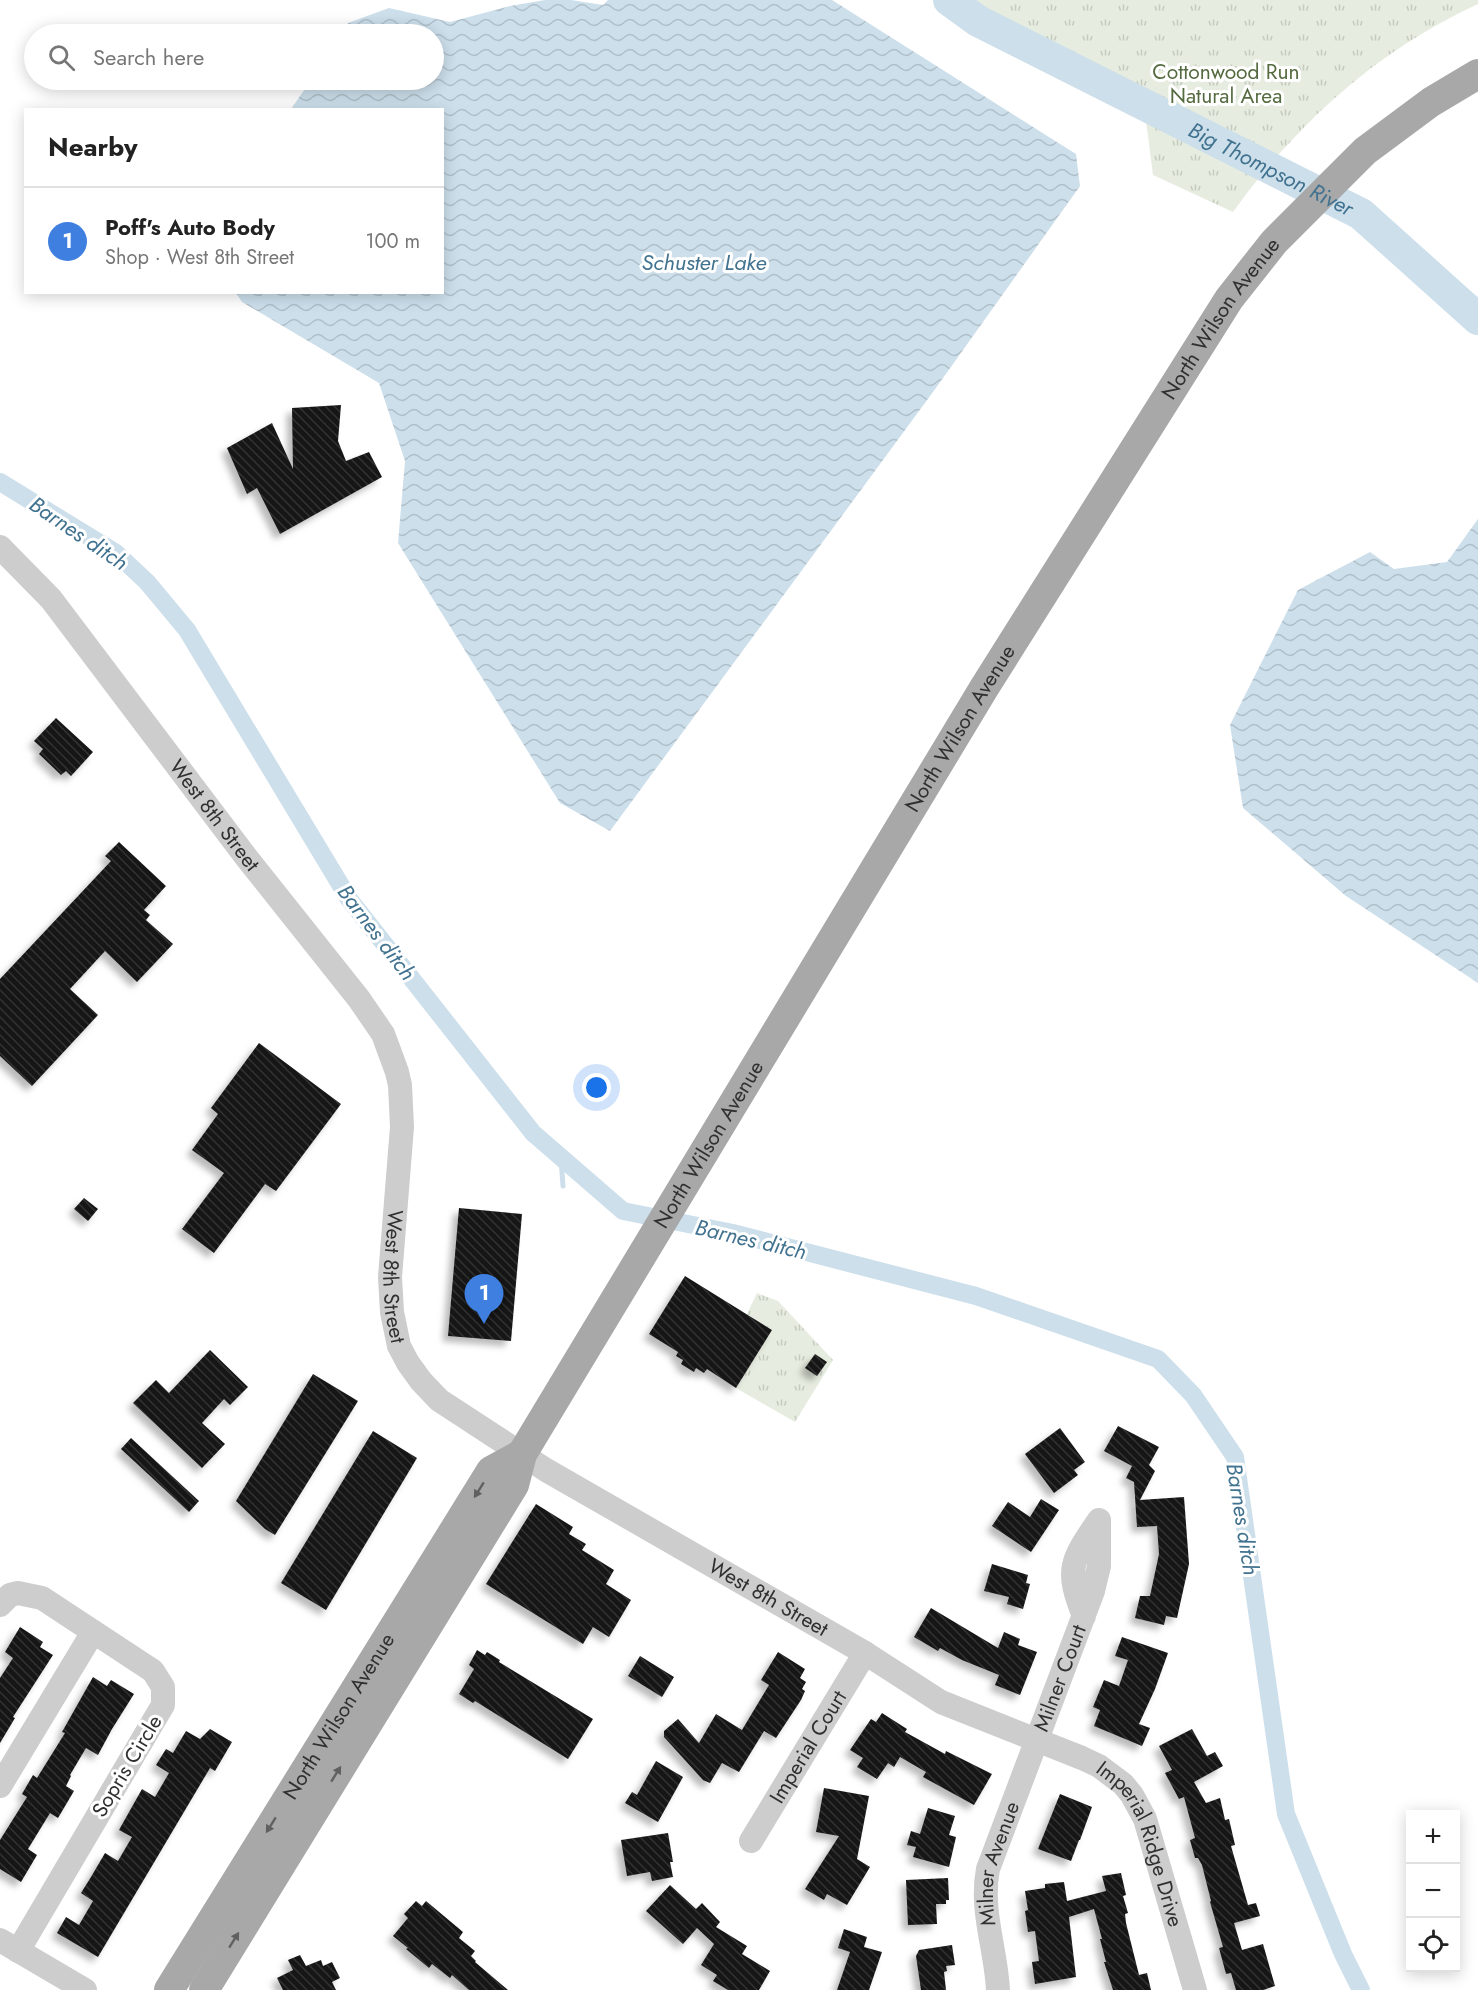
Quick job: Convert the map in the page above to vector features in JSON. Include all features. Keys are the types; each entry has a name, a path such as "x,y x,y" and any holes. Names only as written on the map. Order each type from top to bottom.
{"main road":[{"name":"North Wilson Avenue","path":"204,1990 514,1485 522,1454 680,1189 997,669 1229,299 1274,242 1365,151 1431,102 1478,74"},
{"name":"North Wilson Avenue","path":"168,1990 491,1471 522,1454"}],"street":[{"name":"West 8th Street","path":"0,547 51,599 246,857 359,999 382,1034 400,1085 402,1126 390,1277 392,1312 399,1346 408,1363 439,1400 546,1470 865,1653 941,1702 1038,1741"},
{"name":"Sopris Circle","path":"0,1605 10,1595 18,1593 42,1598 153,1671 163,1687 163,1705 9,1945 86,1990"},
{"name":"Milner Court","path":"1038,1741 1084,1616"},
{"path":"0,1786 93,1632"},
{"name":"Imperial Court","path":"751,1841 865,1653"},
{"name":"Milner Avenue","path":"998,1990 987,1920 985,1884 988,1869 1038,1741"},
{"name":"Imperial Ridge Drive","path":"1038,1741 1099,1766 1123,1784 1136,1801 1150,1833 1195,1990"}],"green space":[{"name":"Cottonwood Run Natural Area","path":"942,0 1478,0 1478,4 1441,22 1407,43 1342,92 1284,148 1233,212 1153,175 1144,105 983,31"},
{"path":"757,1293 778,1301 833,1360 795,1422 736,1388 772,1330 747,1314"}],"water":[{"name":"Schuster Lake","path":"545,0 571,0 603,5 608,0 832,0 1076,154 1080,186 933,392 610,831 560,803 398,543 405,461 379,383 242,302 237,294 444,294 444,108 292,108 304,90 444,90 444,24 348,23 389,8 450,22 510,6"},
{"path":"1478,519 1478,983 1346,896 1243,808 1230,725 1298,590 1370,552 1394,569 1447,562"}],"building":[{"path":"341,405 338,441 346,461 369,452 382,477 280,534 257,488 247,494 227,448 272,423 293,469 292,408"},
{"path":"56,718 93,752 71,776 66,771 61,775 39,754 43,749 34,741"},
{"path":"119,842 166,886 144,910 150,915 146,920 173,944 137,982 105,951 70,989 98,1015 32,1086 0,1056 0,979 111,861 105,856"},
{"path":"259,1043 341,1104 276,1191 265,1184 214,1253 182,1229 224,1173 192,1150 218,1114 211,1108"},
{"path":"84,1198 98,1209 88,1221 74,1209"},
{"path":"459,1208 522,1214 511,1341 448,1336"},
{"path":"685,1276 772,1330 736,1388 707,1369 704,1373 696,1368 694,1372 681,1364 683,1360 676,1356 678,1352 649,1334"},
{"path":"210,1350 248,1387 230,1405 224,1399 202,1423 225,1444 202,1468 133,1403 156,1380 169,1393"},
{"path":"815,1354 827,1362 817,1376 805,1368"},
{"path":"313,1374 358,1401 275,1535 265,1529 236,1501"},
{"path":"1118,1426 1159,1447 1149,1465 1155,1471 1140,1500 1184,1497 1189,1564 1177,1618 1166,1616 1164,1625 1135,1618 1140,1596 1150,1596 1159,1554 1157,1526 1137,1527 1134,1482 1126,1478 1132,1466 1104,1451"},
{"path":"1060,1428 1085,1462 1074,1470 1078,1475 1054,1493 1025,1454"},
{"path":"373,1431 417,1458 326,1610 281,1583"},
{"path":"131,1438 199,1501 189,1512 121,1449"},
{"path":"1041,1499 1059,1510 1031,1552 992,1526 1008,1502 1030,1517"},
{"path":"536,1504 573,1527 569,1534 586,1544 582,1550 614,1570 606,1584 631,1600 609,1637 593,1627 583,1644 486,1584"},
{"path":"992,1564 1028,1575 1026,1583 1030,1584 1023,1609 1007,1604 1009,1597 984,1591"},
{"path":"931,1608 998,1648 1004,1632 1020,1639 1018,1645 1037,1652 1020,1695 995,1685 999,1675 940,1648 938,1651 914,1637"},
{"path":"20,1627 43,1642 40,1647 53,1655 13,1717 15,1718 0,1743 0,1678 13,1658 5,1652"},
{"path":"1122,1637 1168,1653 1139,1724 1150,1728 1142,1746 1094,1726 1100,1710 1093,1707 1104,1680 1119,1686 1128,1660 1115,1656"},
{"path":"477,1650 485,1655 487,1652 500,1660 499,1662 593,1719 568,1759 475,1701 473,1703 459,1694 474,1669 469,1665"},
{"path":"778,1652 805,1669 800,1678 806,1682 802,1689 805,1691 801,1700 776,1738 764,1731 739,1772 722,1763 710,1783 703,1780 664,1737 664,1731 678,1719 699,1743 716,1714 742,1730 769,1685 761,1680"},
{"path":"640,1656 674,1677 662,1697 628,1676"},
{"path":"93,1677 107,1686 111,1680 134,1694 98,1755 86,1748 66,1786 74,1791 58,1818 50,1813 28,1849 37,1855 21,1882 0,1869 0,1840 27,1797 22,1794 33,1775 37,1778 65,1733 62,1732"},
{"path":"882,1713 907,1729 905,1732 945,1754 946,1751 992,1774 974,1805 923,1777 926,1772 900,1757 894,1767 888,1763 877,1779 857,1767 863,1758 850,1750 871,1719 876,1722"},
{"path":"210,1729 232,1742 215,1771 210,1768 98,1957 57,1933 66,1917 79,1925 93,1901 81,1893 105,1853 118,1861 132,1837 119,1830 142,1789 155,1797 169,1773 156,1765 166,1749 173,1753 186,1731 200,1739"},
{"path":"1192,1729 1207,1756 1215,1752 1223,1766 1194,1782 1206,1803 1220,1798 1225,1820 1229,1819 1235,1845 1231,1846 1248,1905 1256,1903 1260,1916 1234,1923 1242,1950 1263,1944 1275,1986 1263,1990 1236,1990 1231,1973 1226,1974 1219,1948 1223,1947 1202,1865 1198,1858 1195,1858 1190,1840 1195,1838 1184,1797 1179,1799 1165,1773 1172,1770 1159,1746"},
{"path":"656,1761 683,1777 658,1822 625,1803 632,1792 637,1795"},
{"path":"824,1788 869,1796 857,1859 870,1867 847,1905 827,1894 824,1900 805,1889 839,1836 816,1832"},
{"path":"1060,1794 1092,1807 1071,1861 1038,1849"},
{"path":"928,1808 955,1816 949,1835 956,1837 949,1867 913,1857 916,1847 907,1845 911,1831 920,1834"},
{"path":"668,1833 673,1877 652,1881 650,1872 627,1876 621,1840"},
{"path":"1121,1873 1126,1895 1123,1896 1128,1913 1125,1914 1126,1923 1139,1975 1147,1973 1151,1990 1113,1990 1104,1962 1106,1962 1100,1939 1102,1939 1094,1909 1069,1917 1076,1977 1035,1984 1032,1962 1039,1961 1035,1931 1028,1932 1025,1891 1045,1888 1045,1884 1064,1882 1067,1901 1106,1891 1102,1876"},
{"path":"948,1878 949,1900 946,1900 946,1904 936,1904 937,1924 908,1925 906,1880"},
{"path":"670,1885 696,1909 702,1903 720,1922 716,1927 747,1946 742,1954 770,1971 759,1990 728,1990 713,1981 717,1975 701,1965 714,1944 697,1928 683,1944 646,1911"},
{"path":"416,1901 422,1906 426,1901 463,1932 459,1938 475,1951 471,1956 475,1962 508,1990 469,1990 452,1975 450,1978 432,1964 429,1968 406,1949 408,1948 393,1936 408,1918 404,1914"},
{"path":"844,1929 867,1937 864,1947 882,1952 869,1990 837,1990 850,1952 838,1948"},
{"path":"952,1945 955,1965 946,1966 947,1971 944,1972 946,1990 921,1990 916,1956 919,1950"},
{"path":"300,1955 306,1966 321,1960 323,1966 332,1962 340,1978 332,1982 336,1990 283,1990 277,1978 293,1970 288,1960"}],"waterway":[{"name":"Big Thompson River","path":"949,0 978,21 1361,214 1478,319"},
{"name":"Barnes ditch","path":"0,482 116,553 147,582 187,630 349,899 533,1133 623,1211 733,1233 976,1296 1158,1359 1193,1395 1235,1457 1286,1814 1343,1954 1361,1990"},
{"path":"561,1158 563,1186"}],"place":[{"name":"Poff's Auto Body","path":"484,1324"}]}
